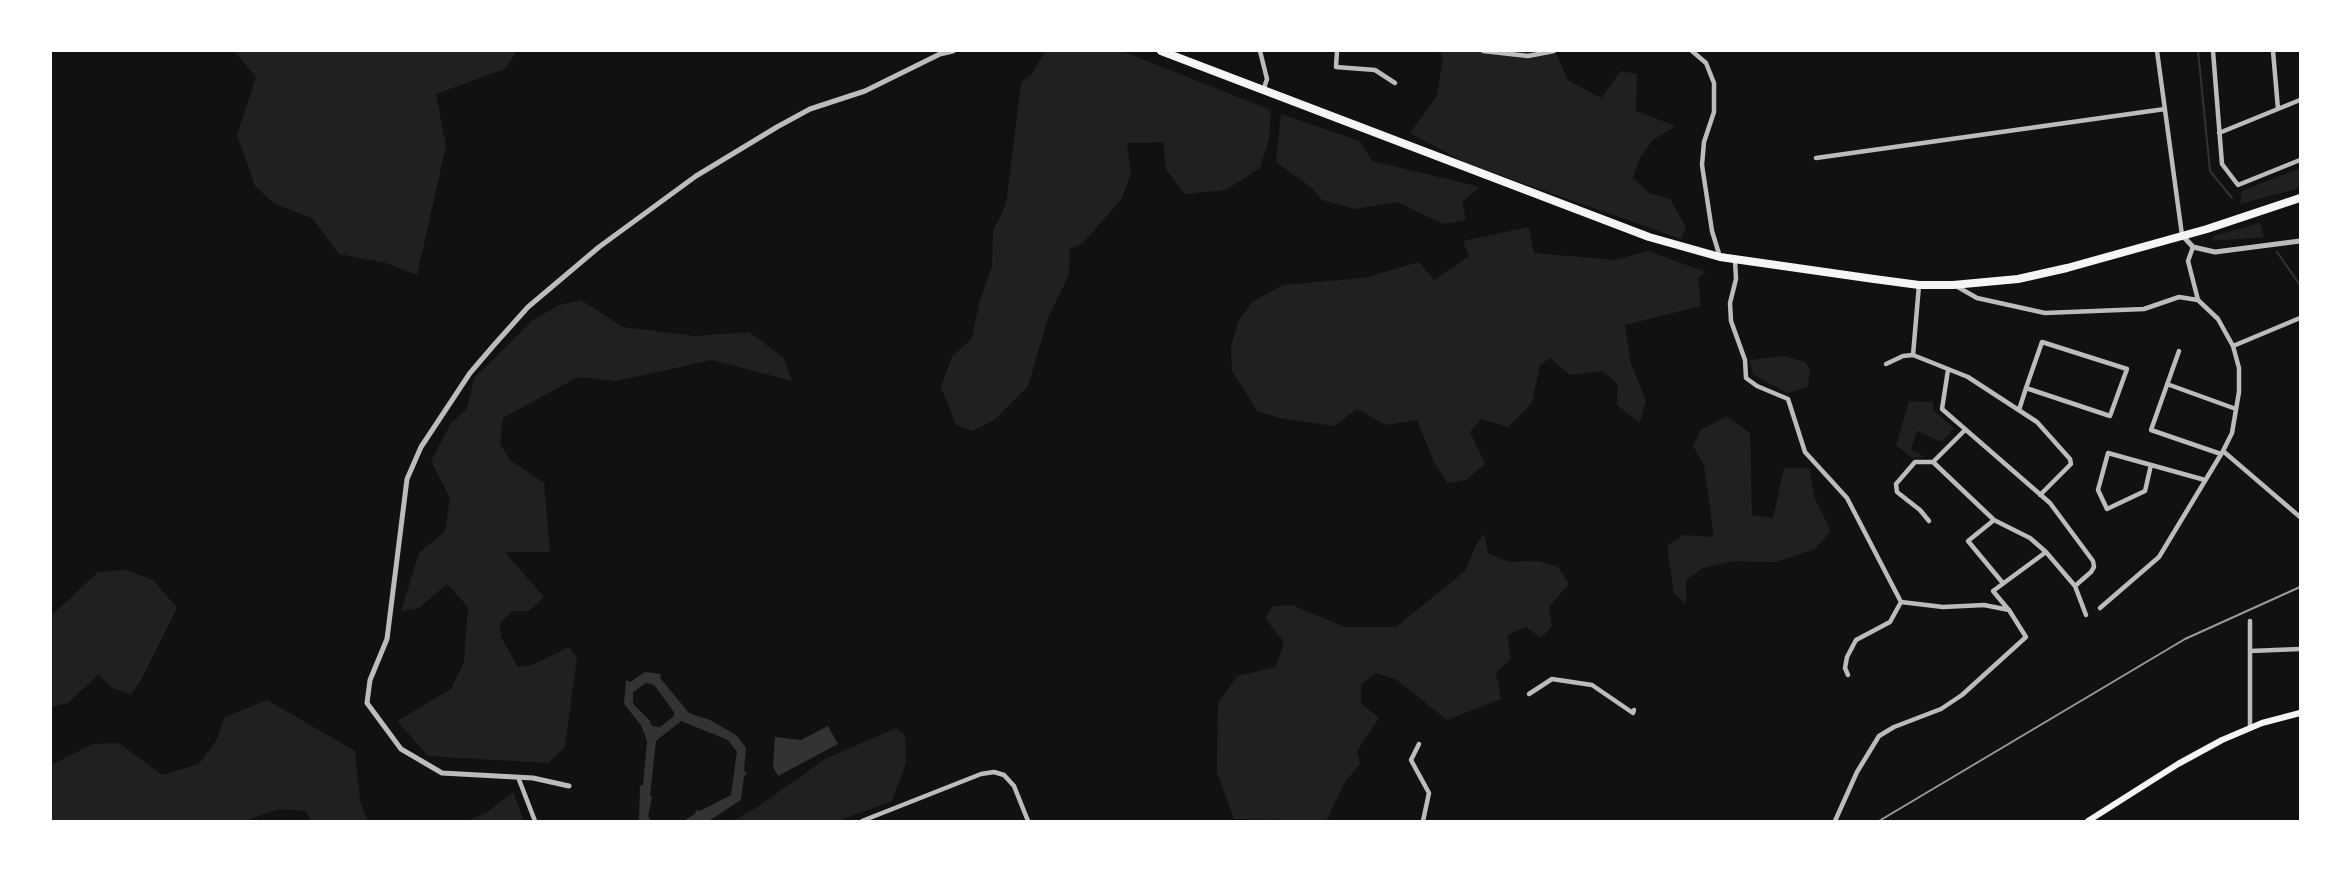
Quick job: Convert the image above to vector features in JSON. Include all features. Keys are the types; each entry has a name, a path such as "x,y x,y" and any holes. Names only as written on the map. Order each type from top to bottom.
{"highway":[{"path":"1161,51 1649,237 1735,260 1919,285 1953,285 2018,279 2067,268 2300,198"}],"main road":[{"path":"2088,821 2178,764 2250,728 2300,713"}],"street":[{"path":"569,786 518,777 457,776 442,773 422,764 391,739 367,704 370,680 387,639 407,478 421,447 470,373 501,337 528,307 599,247 696,176 777,127 810,110 865,91 953,51"},
{"path":"1260,51 1267,79 1263,91"},
{"path":"1337,51 1336,67 1375,70 1395,83"},
{"path":"1483,51 1528,56 1554,51"},
{"path":"2157,51 2182,235 2193,247 2216,252 2300,240"},
{"path":"2213,51 2222,164 2238,185 2300,160"},
{"path":"2273,51 2278,109"},
{"path":"1695,52 1706,63 1714,82 1714,112 1704,142 1702,165 1712,231 1720,257"},
{"path":"2219,133 2300,100"},
{"path":"1816,158 2165,109"},
{"path":"2100,608 2159,557 2232,433 2239,368 2233,346 2218,319 2198,300 2188,261 2193,247"},
{"path":"1735,260 1736,279 1730,303 1731,321 1745,360 1746,378 1757,386 1788,399 1805,452 1847,498 1901,602"},
{"path":"1913,356 1919,285"},
{"path":"1953,285 1977,298 2045,313 2144,309 2179,297 2198,300"},
{"path":"2233,346 2300,318"},
{"path":"2019,410 2026,388 2042,342 2127,369 2110,416 2026,388"},
{"path":"2179,351 2151,430 2222,452 2300,518"},
{"path":"1886,364 1903,356 1913,356 1968,377 2037,423 2070,459 2069,469 2040,495"},
{"path":"1948,370 1942,409 2061,514 2093,561 2091,572 2074,586"},
{"path":"2167,384 2236,409"},
{"path":"1933,462 1965,430"},
{"path":"2151,465 2145,491 2107,509 2098,490 2108,453 2205,480"},
{"path":"1929,521 1920,510 1897,492 1896,484 1915,462 1933,462 1994,520 2030,538 2046,552 2074,586 2086,615"},
{"path":"1994,520 1968,541 2002,582"},
{"path":"1835,821 1857,772 1879,736 1894,727 1941,709 1962,695 2026,637 1993,591 2002,582 2046,552"},
{"path":"1901,602 1943,607 1984,605 2008,610"},
{"path":"1848,675 1845,668 1847,657 1856,640 1890,622 1901,602"},
{"path":"2250,621 2250,728"},
{"path":"2250,651 2300,649"},
{"path":"1528,694 1552,679 1582,683 1592,685 1633,713 1634,710"},
{"path":"1419,744 1411,760 1430,793 1422,821"},
{"path":"862,821 981,774 994,772 1005,775 1014,786 1028,821"},
{"path":"518,777 535,821"}],"shaded area":[{"path":"234,51 517,51 505,69 436,94 446,146 417,275 386,263 339,254 312,218 275,204 255,186 237,135 256,77"},
{"path":"1045,51 1122,51 1271,110 1269,139 1260,168 1226,190 1185,194 1166,169 1163,142 1127,143 1131,173 1121,200 1082,244 1070,249 1069,275 1048,318 1028,386 994,420 972,431 956,425 941,387 952,357 972,338 979,303 992,266 993,231 1006,205 1021,82 1032,74"},
{"path":"1439,51 1555,51 1568,80 1601,98 1621,71 1637,74 1636,111 1676,126 1653,140 1640,157 1633,178 1649,193 1670,199 1686,227 1681,239 1466,163 1410,133 1437,96 1443,58"},
{"path":"1281,114 1360,141 1372,161 1480,187 1462,202 1466,220 1443,224 1397,202 1355,209 1322,200 1312,188 1276,162"},
{"path":"2300,168 2300,188 2240,204 2242,191"},
{"path":"2260,223 2264,237 2211,241 2214,236"},
{"path":"1529,227 1534,253 1615,260 1648,251 1706,272 1698,278 1701,306 1625,325 1631,364 1646,400 1640,423 1617,405 1618,384 1602,371 1570,375 1550,358 1540,365 1532,403 1508,427 1481,419 1470,432 1485,464 1466,480 1447,483 1434,462 1417,420 1386,425 1357,409 1334,426 1279,418 1257,411 1232,371 1231,346 1238,322 1252,302 1283,285 1364,278 1419,262 1434,280 1469,256 1463,241"},
{"path":"581,300 623,327 695,336 749,332 784,358 792,381 712,360 616,381 578,377 503,418 500,444 510,460 544,483 550,552 505,552 544,597 529,611 512,611 500,623 501,637 518,667 532,665 569,647 577,657 565,747 548,763 428,756 397,721 451,689 464,662 468,607 447,584 419,608 401,611 419,553 445,531 450,498 431,461 451,423 467,409 474,378 533,320 559,305"},
{"path":"1784,356 1805,362 1810,369 1808,387 1788,393 1753,375 1750,360"},
{"path":"1909,401 1933,402 1933,410 1954,428 1942,442 1917,431 1911,450 1925,457 1912,458 1896,445"},
{"path":"1727,416 1750,433 1752,515 1773,518 1784,468 1809,468 1815,499 1831,531 1815,549 1776,562 1733,561 1703,568 1686,580 1686,604 1674,593 1667,546 1683,535 1714,537 1704,465 1693,446 1701,430"},
{"path":"1484,534 1488,553 1509,562 1540,561 1558,567 1569,584 1549,607 1552,626 1541,638 1526,627 1507,635 1511,659 1496,673 1501,699 1447,720 1397,680 1376,673 1361,684 1361,703 1379,718 1357,751 1360,764 1345,782 1326,821 1234,819 1217,773 1218,703 1237,676 1276,667 1284,642 1265,618 1273,606 1292,605 1345,627 1396,627 1465,571 1477,543"},
{"path":"126,570 153,580 177,608 141,680 131,695 113,688 98,675 68,703 51,707 51,616 98,572"},
{"path":"645,672 661,674 660,678 689,713 710,720 736,735 746,748 744,771 747,773 744,776 741,800 710,820 683,821 695,814 697,810 700,811 731,795 737,752 728,740 681,721 656,741 650,796 652,797 648,816 651,821 639,821 640,786 643,785 647,741 641,725 624,704 626,680 630,682","holes":["646,683 654,685 674,712 674,716 660,727 652,726 633,704 633,692"]},
{"path":"267,700 355,751 360,801 368,821 312,821 305,811 279,809 245,821 51,821 51,765 93,744 119,743 162,775 199,764 216,741 225,717"},
{"path":"828,726 838,744 778,776 773,767 775,737 801,740"},
{"path":"896,728 905,735 906,763 892,801 838,821 733,821 759,806 825,759"},
{"path":"513,792 524,821 468,821 486,813"}],"waterway":[{"path":"2198,51 2210,171 2232,198"},
{"path":"2277,252 2300,285"}],"railway":[{"path":"1879,821 2185,639 2300,587"}]}
